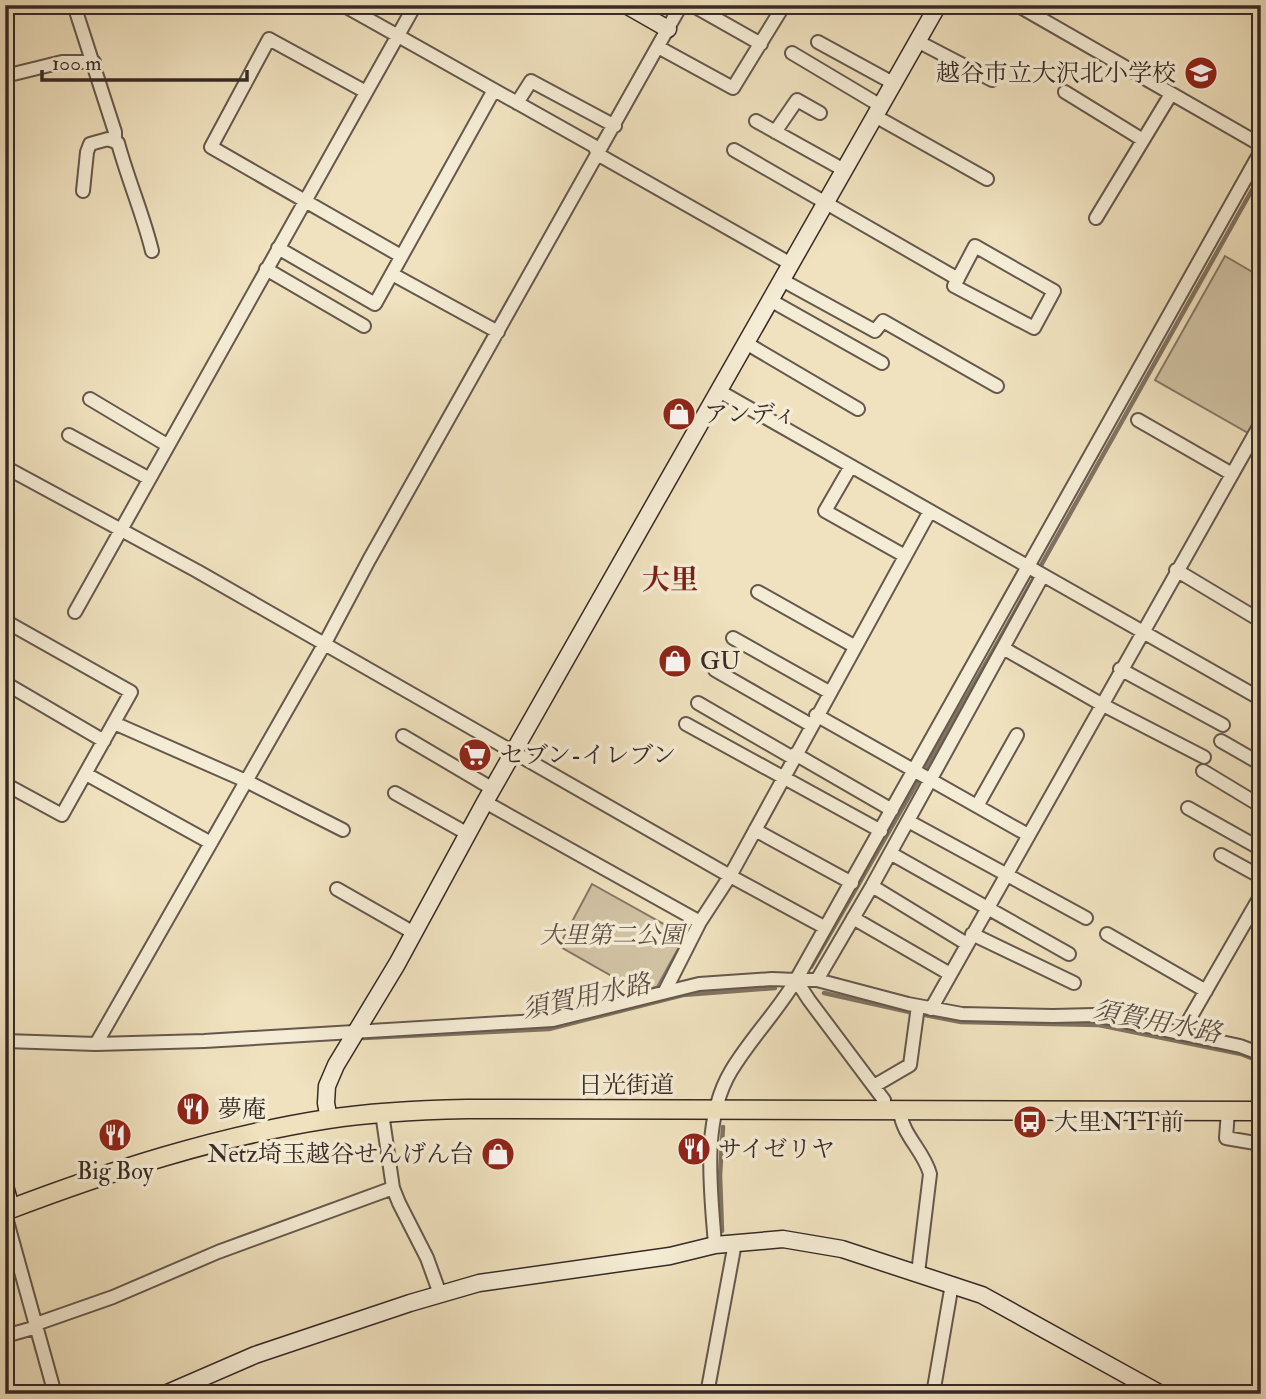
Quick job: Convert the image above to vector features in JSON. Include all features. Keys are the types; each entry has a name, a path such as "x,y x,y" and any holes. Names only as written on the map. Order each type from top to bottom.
{"main road":[{"name":"日光街道","path":"7,1211 186,1151 329,1119 382,1113 467,1109 1261,1111"}],"street":[{"path":"74,5 115,132 115,142"},
{"path":"343,5 594,146 599,155 791,264"},
{"path":"75,612 415,5"},
{"path":"626,5 668,29"},
{"path":"96,1044 325,643 369,559 599,155 681,5"},
{"path":"692,5 761,44"},
{"path":"658,47 733,89 784,5"},
{"path":"1017,5 1261,145"},
{"path":"329,1119 327,1086 336,1065 414,933 878,111 934,6"},
{"path":"366,92 270,39 211,148 401,256"},
{"path":"917,41 992,80"},
{"path":"818,42 893,83"},
{"path":"792,53 987,179"},
{"path":"5,76 62,62 93,62"},
{"path":"517,103 531,82 615,126"},
{"path":"278,248 375,304 494,90"},
{"path":"1065,92 1143,140"},
{"path":"1096,218 1171,94"},
{"path":"775,132 797,100 820,113"},
{"path":"756,121 844,170"},
{"path":"83,191 90,144 108,139 118,143 131,191 144,218 152,251"},
{"path":"734,150 958,279"},
{"path":"716,1245 711,1178 716,1110 729,1073 796,980 824,927 852,883 1261,151"},
{"path":"975,246 1054,291 1034,328 954,286 958,279 975,246"},
{"path":"266,269 364,326"},
{"path":"391,274 498,332"},
{"path":"782,280 875,331 883,321 997,386"},
{"path":"770,300 882,363"},
{"path":"746,343 858,409"},
{"path":"719,391 1261,699"},
{"path":"90,399 167,445"},
{"path":"1138,420 1232,474"},
{"path":"874,1086 910,1065 925,1007 950,974 1261,423"},
{"path":"69,435 148,478"},
{"path":"851,466 825,512 905,556"},
{"path":"5,467 121,527 730,876 824,927"},
{"path":"665,991 700,922 730,876 930,511"},
{"path":"1176,570 1261,621"},
{"path":"817,980 872,886 1043,575"},
{"path":"758,592 854,646"},
{"path":"5,621 131,692 62,815 5,784"},
{"path":"733,638 829,692"},
{"path":"1003,648 1101,704 1205,757"},
{"path":"1120,669 1223,724"},
{"path":"715,670 914,771 1028,835"},
{"path":"5,682 104,741"},
{"path":"698,703 892,810"},
{"path":"114,723 246,781 343,830"},
{"path":"686,724 881,831"},
{"path":"977,806 1017,735"},
{"path":"403,736 489,796 700,922"},
{"path":"1222,741 1261,764"},
{"path":"1203,771 1261,806"},
{"path":"86,774 211,843"},
{"path":"395,793 468,834"},
{"path":"1188,808 1261,849"},
{"path":"908,821 1086,918"},
{"path":"755,830 852,883"},
{"path":"890,853 1069,954"},
{"path":"1221,855 1261,877"},
{"path":"872,886 970,939 1074,984"},
{"path":"337,888 414,933"},
{"path":"1182,1032 1261,895"},
{"path":"853,918 950,974"},
{"path":"1107,934 1206,991"},
{"path":"5,1041 96,1044 217,1040 552,1020 699,984 772,979 817,980 962,1014 1095,1015 1182,1032 1261,1054"},
{"path":"796,980 824,1022 901,1121 927,1164 930,1174 918,1273"},
{"path":"1228,1111 1226,1138 1261,1144"},
{"path":"382,1113 393,1188 427,1258 440,1294"},
{"path":"5,1186 7,1211 55,1394"},
{"path":"5,1336 113,1297 218,1252 393,1188"},
{"path":"165,1394 233,1362 440,1294 504,1278 670,1256 734,1242 783,1239 842,1249 982,1295 1161,1394"},
{"path":"725,1394 708,1392 734,1242"},
{"path":"933,1394 952,1284"}],"green space":[{"path":"1225,256 1261,277 1261,411 1248,433 1155,380"},
{"name":"大里第二公園","path":"592,884 685,936 657,987 638,991 559,946"}],"waterway":[{"path":"811,967 994,649 1261,174"},
{"name":"須賀用水路","path":"363,1038 549,1029 683,995 775,988"},
{"name":"須賀用水路","path":"824,993 914,1013"},
{"name":"須賀用水路","path":"920,1014 961,1022 1099,1025 1241,1054 1261,1062"},
{"path":"722,1231 720,1175 723,1127"}],"place":[{"name":"越谷市立大沢北小学校","path":"1201,73"},
{"name":"アンディ","path":"679,414"},
{"name":"GU","path":"675,661"},
{"name":"セブン-イレブン","path":"475,755"},
{"name":"夢庵","path":"193,1109"},
{"name":"大里NTT前","path":"1030,1122"},
{"name":"Big Boy","path":"115,1135"},
{"name":"サイゼリヤ","path":"694,1149"},
{"name":"Netz埼玉越谷せんげん台","path":"498,1154"}],"district":[{"name":"大里","path":"670,579"}]}
